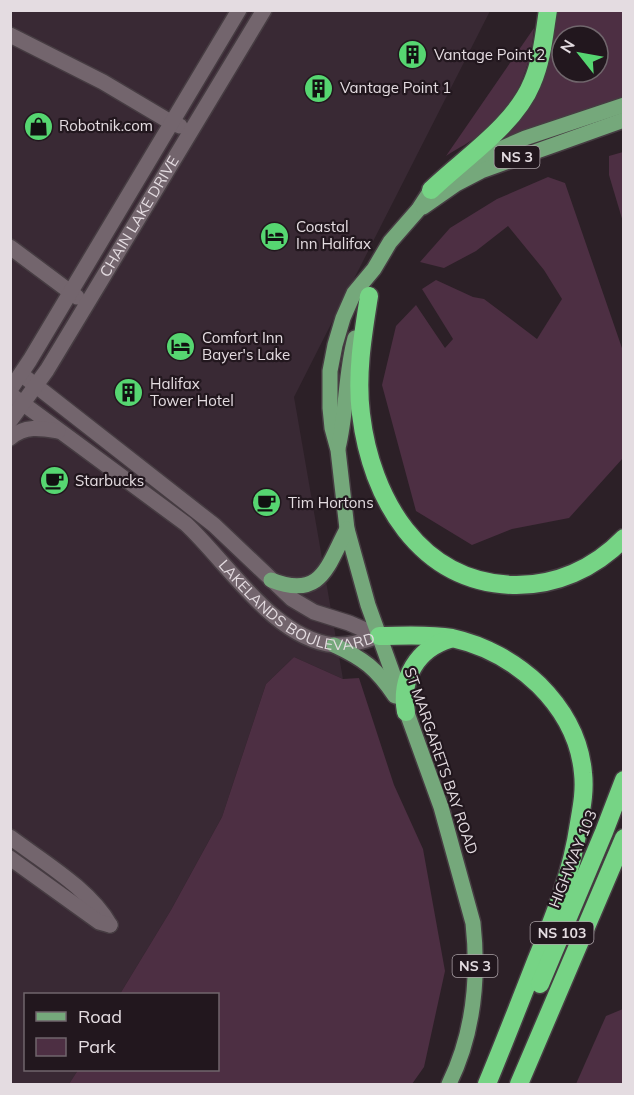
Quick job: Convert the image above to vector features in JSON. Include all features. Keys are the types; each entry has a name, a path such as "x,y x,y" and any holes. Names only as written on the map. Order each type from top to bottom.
{"highway":[{"path":"431,190 476,151 521,103 532,85 539,64 548,10"},
{"path":"369,296 360,368 364,435 370,460 384,496 397,519 416,543 439,561 466,575 495,583 525,585 547,582 576,573 602,558 624,538"},
{"path":"379,636 453,639 480,647 505,659 528,675 560,709 570,727 580,754 584,774 582,810 571,868 556,912 487,1084"},
{"path":"406,712 405,687 414,664 431,647 453,639"},
{"name":"HIGHWAY 103","path":"497,1084 576,900 624,780"},
{"name":"NS 103","path":"519,1084 624,838"},
{"path":"599,900 612,885 624,859"}],"main road":[{"name":"ST MARGARETS BAY ROAD","path":"449,1084 466,1038 473,1001 475,942 473,923 441,807 368,605 347,529 338,450 332,428 330,370 343,318 354,292 374,269 390,242 418,210 431,190 451,174 485,154 624,105"},
{"name":"ST MARGARETS BAY ROAD","path":"418,210 456,184 481,171 624,120"},
{"name":"ST MARGARETS BAY ROAD","path":"338,450 344,426 354,343 369,296 374,269"},
{"path":"271,580 296,588 318,579 328,567 347,529"},
{"path":"334,645 372,666 406,712"}],"street":[{"name":"CHAIN LAKE DRIVE","path":"10,421 21,374 239,10"},
{"name":"CHAIN LAKE DRIVE","path":"15,396 36,386 264,10"},
{"path":"10,35 103,82 172,123 192,130"},
{"path":"10,247 87,304"},
{"name":"LAKELANDS BOULEVARD","path":"21,374 214,525 292,599 314,612 349,622 379,636"},
{"name":"LAKELANDS BOULEVARD","path":"15,396 186,524 258,602 276,618 304,635 334,645 362,642 379,636"},
{"path":"10,438 25,429 61,431"},
{"path":"10,837 32,853 83,892 110,925 99,922 16,862 32,853"}],"shaded area":[{"path":"10,11 490,11 294,397 343,679 294,657 266,684 222,817 171,910 121,993 24,993 24,1071 77,1071 69,1084 11,1084"}],"green space":[{"path":"556,11 623,11 623,98 499,140 539,87 550,53 550,84 610,84 610,24 555,24"},
{"path":"534,28 525,72 504,112 482,133 446,156"},
{"path":"624,152 623,222 609,175 609,156"},
{"path":"548,177 565,183 623,351 623,458 569,518 512,529 472,545 416,511 382,385 396,326 416,305 445,348 453,339 422,289 436,280 473,297 484,299 537,339 562,299 544,270 508,226 476,251 444,268 420,262 450,228 497,199"},
{"path":"294,657 343,679 359,678 394,785 423,849 445,971 424,1067 412,1084 69,1084 77,1071 219,1071 219,993 121,993 171,910 222,817 266,684"},
{"path":"623,1009 623,1084 576,1084 606,1016"}],"place":[{"name":"Vantage Point 2","path":"413,55"},
{"name":"Vantage Point 1","path":"319,88"},
{"name":"Robotnik.com","path":"38,126"},
{"name":"Coastal Inn Halifax","path":"275,236"},
{"name":"Comfort Inn Bayer's Lake","path":"181,347"},
{"name":"Halifax Tower Hotel","path":"129,393"},
{"name":"Starbucks","path":"54,481"},
{"name":"Tim Hortons","path":"267,503"}]}
